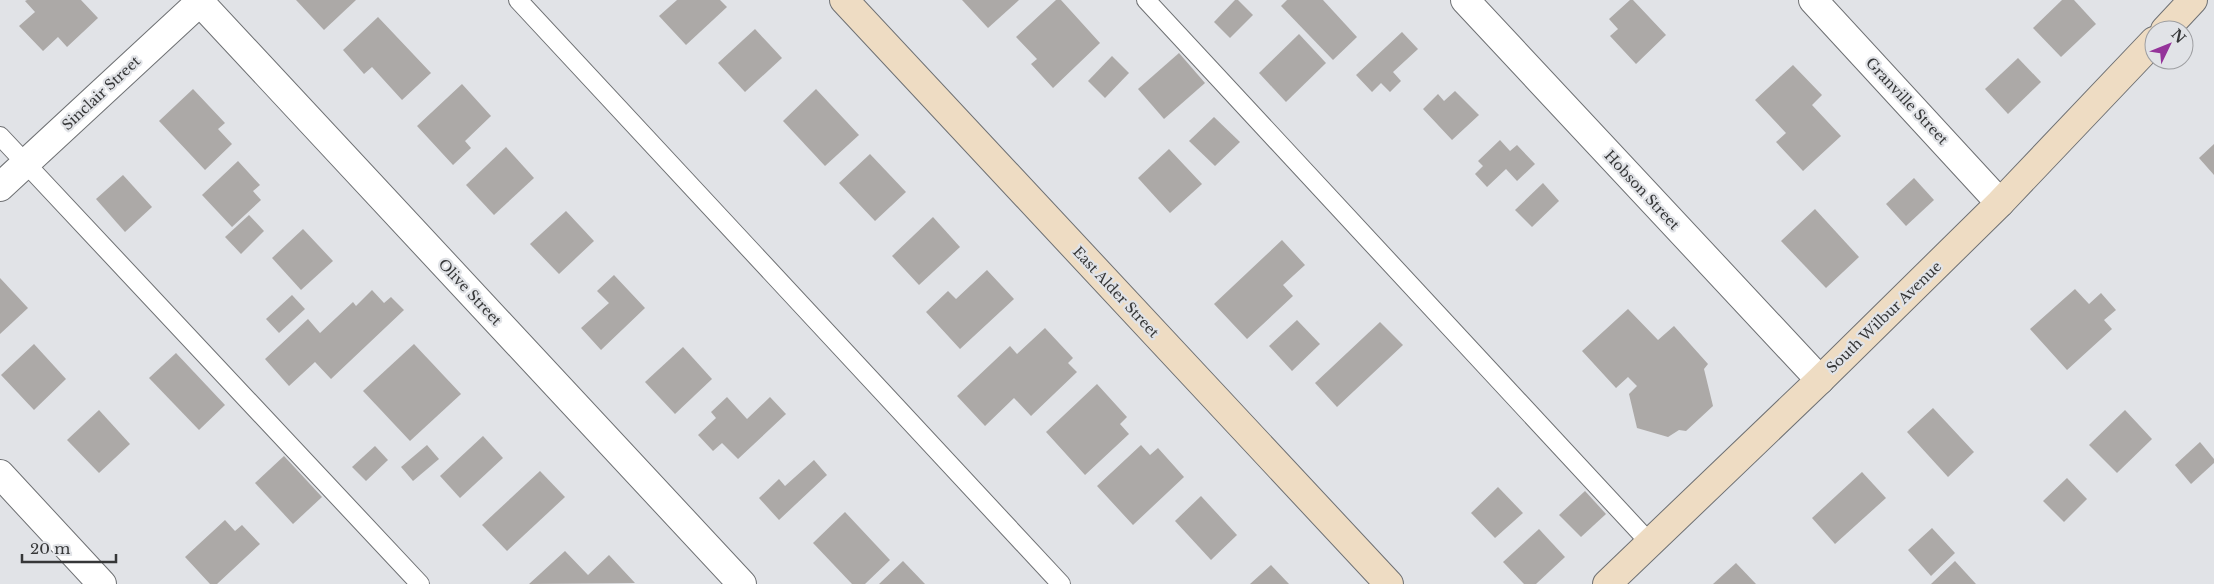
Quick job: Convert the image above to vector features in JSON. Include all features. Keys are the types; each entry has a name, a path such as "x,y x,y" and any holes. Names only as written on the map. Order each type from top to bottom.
{"main road":[{"name":"East Alder Street","path":"844,0 1389,584"},
{"path":"2174,20 2193,0"},
{"name":"South Wilbur Avenue","path":"1607,584 1820,380 2000,203 2144,52"}],"street":[{"name":"Hobson Street","path":"1465,0 1820,380"},
{"name":"Granville Street","path":"1813,0 2000,203"},
{"name":"Sinclair Street","path":"0,187 200,1"},
{"name":"Olive Street","path":"200,1 742,584"},
{"path":"0,474 102,584"}],"lane":[{"path":"518,0 1061,584"},
{"path":"1146,0 1650,543"},
{"path":"0,136 420,584"}],"building":[{"path":"81,0 98,18 67,47 58,37 43,51 19,26 35,12 25,1"},
{"path":"296,0 356,0 324,30"},
{"path":"677,0 720,0 727,7 686,45 659,16"},
{"path":"962,0 1019,0 988,28"},
{"path":"1056,0 1061,0 1100,43 1053,88 1031,64 1037,59 1016,37"},
{"path":"1235,0 1238,0 1253,15 1230,38 1214,22"},
{"path":"1287,0 1323,0 1357,37 1333,60 1281,6"},
{"path":"1630,0 1633,0 1666,35 1636,64 1610,36 1618,29 1609,19"},
{"path":"2062,0 2074,0 2096,24 2061,57 2033,28"},
{"path":"378,17 431,73 402,100 372,67 364,74 343,50"},
{"path":"755,29 782,58 745,92 718,63"},
{"path":"1402,32 1418,49 1393,72 1401,81 1390,92 1381,83 1372,92 1356,75"},
{"path":"1299,34 1326,63 1286,102 1259,73"},
{"path":"1179,53 1205,83 1164,119 1138,89"},
{"path":"1112,56 1129,73 1105,98 1088,81"},
{"path":"2018,58 2041,82 2008,114 1985,89"},
{"path":"1793,65 1822,95 1812,105 1841,136 1803,171 1776,142 1786,133 1755,100"},
{"path":"462,84 491,116 465,141 471,148 453,165 417,126"},
{"path":"193,89 225,123 218,129 232,144 205,170 159,121"},
{"path":"816,89 859,135 825,166 783,121"},
{"path":"1455,91 1479,115 1452,140 1423,109 1438,94 1444,101"},
{"path":"1214,117 1240,142 1215,166 1189,141"},
{"path":"1500,140 1510,151 1517,145 1535,164 1517,181 1506,169 1487,187 1475,174 1483,166 1478,161"},
{"path":"2214,144 2214,175 2199,158"},
{"path":"506,147 534,178 494,215 466,185"},
{"path":"1169,149 1202,184 1170,213 1138,178"},
{"path":"870,154 906,192 875,221 839,183"},
{"path":"238,161 260,185 253,191 261,200 232,227 202,195"},
{"path":"123,175 152,207 125,232 96,199"},
{"path":"1914,178 1934,200 1906,226 1886,204"},
{"path":"1543,183 1559,201 1532,227 1515,210"},
{"path":"1815,209 1859,257 1826,288 1781,241"},
{"path":"566,211 594,241 559,274 530,244"},
{"path":"249,215 264,231 241,254 225,237"},
{"path":"933,217 960,247 919,285 892,256"},
{"path":"303,229 333,261 301,290 272,258"},
{"path":"1282,240 1305,265 1283,285 1293,296 1247,339 1214,304"},
{"path":"987,270 1014,299 960,349 926,312 948,291 956,299"},
{"path":"614,275 645,308 601,350 581,328 609,303 597,291"},
{"path":"0,278 28,308 0,334"},
{"path":"2075,289 2089,304 2101,293 2116,310 2104,320 2112,329 2067,370 2030,329"},
{"path":"372,290 384,303 391,297 404,310 331,379 315,362 289,386 265,359 308,319 320,333 353,302 356,306"},
{"path":"292,295 305,309 279,333 266,319"},
{"path":"1628,309 1658,340 1674,326 1708,364 1704,369 1713,406 1686,431 1679,430 1668,437 1637,428 1629,394 1637,386 1628,377 1616,388 1582,351"},
{"path":"1297,320 1320,344 1292,371 1269,346"},
{"path":"1380,322 1403,345 1337,407 1315,383"},
{"path":"1045,328 1073,358 1068,363 1077,372 1031,416 1014,398 985,426 957,396 1010,346 1017,354"},
{"path":"34,344 66,379 34,410 1,375"},
{"path":"414,344 461,394 410,441 363,391"},
{"path":"683,347 712,379 675,414 645,382"},
{"path":"176,353 225,405 199,430 149,378"},
{"path":"1097,384 1127,417 1120,424 1129,434 1085,475 1046,432"},
{"path":"727,397 747,419 770,397 786,414 738,459 722,443 713,451 698,435 716,418 711,412"},
{"path":"1933,408 1974,452 1948,477 1907,432"},
{"path":"99,410 130,444 99,473 67,440"},
{"path":"2125,410 2152,439 2117,473 2089,445"},
{"path":"483,436 503,458 460,498 440,476"},
{"path":"2200,442 2214,459 2214,463 2191,484 2175,465"},
{"path":"427,445 439,459 413,481 401,467"},
{"path":"1141,445 1150,455 1158,448 1184,477 1133,525 1097,486"},
{"path":"375,446 388,460 366,481 352,467"},
{"path":"284,456 322,497 293,524 255,483"},
{"path":"814,460 827,475 779,520 759,498 779,479 785,486"},
{"path":"540,471 565,497 507,551 482,525"},
{"path":"1862,472 1886,498 1835,544 1812,518"},
{"path":"2067,478 2087,499 2064,522 2043,501"},
{"path":"1498,487 1523,513 1495,538 1471,513"},
{"path":"1585,491 1606,514 1581,537 1559,515"},
{"path":"1201,496 1237,535 1211,560 1175,521"},
{"path":"845,512 890,560 865,584 852,584 813,543"},
{"path":"225,520 235,531 242,525 260,544 217,584 210,584 185,557"},
{"path":"1932,528 1955,553 1931,576 1908,550"},
{"path":"1539,529 1565,557 1536,584 1524,584 1503,562"},
{"path":"565,551 588,575 609,555 635,583 529,584"},
{"path":"903,561 925,584 879,584"},
{"path":"1955,561 1976,584 1931,584"},
{"path":"1736,563 1756,584 1713,584"},
{"path":"1271,565 1289,584 1250,584"}]}
